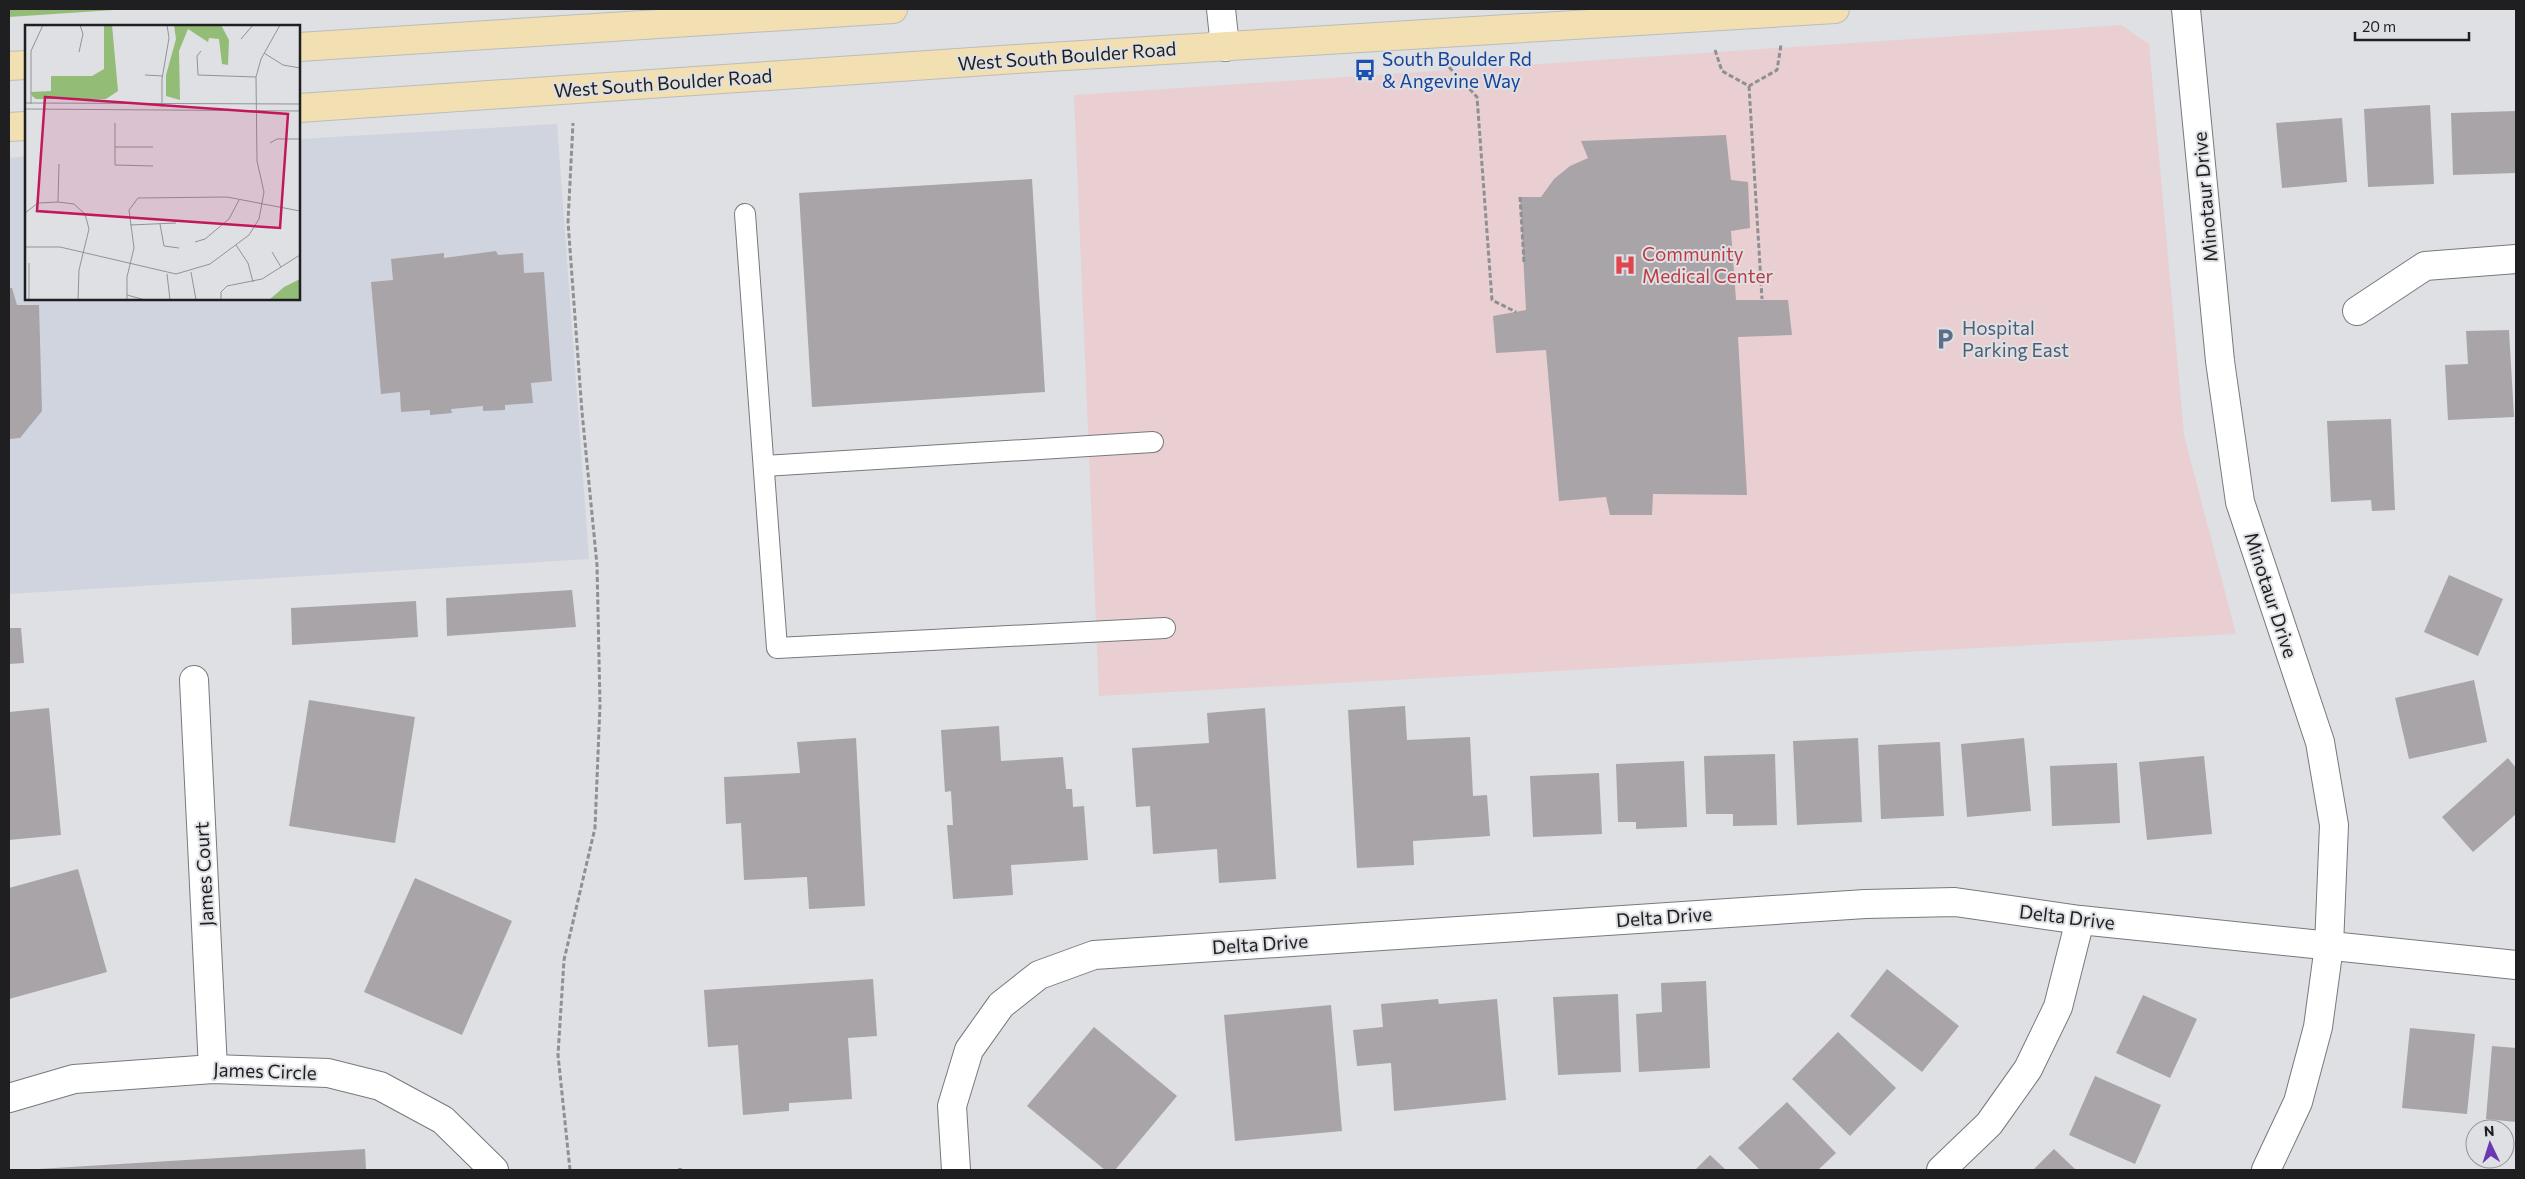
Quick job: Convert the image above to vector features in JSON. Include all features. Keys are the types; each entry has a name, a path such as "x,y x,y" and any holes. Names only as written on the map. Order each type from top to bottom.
{"main road":[{"path":"300,47 893,9"},
{"name":"West South Boulder Road","path":"300,108 1006,59 1835,9"},
{"path":"9,66 25,65"},
{"path":"9,127 25,126"}],"street":[{"path":"1221,9 1225,47"},
{"name":"Minotaur Drive","path":"2186,9 2220,361 2240,502 2320,742 2334,825 2328,946 2318,1027 2300,1092 2266,1170"},
{"path":"2357,310 2425,266 2516,259"},
{"name":"James Court","path":"194,680 213,1069"},
{"name":"Delta Drive","path":"956,1170 952,1106 969,1050 1001,1005 1039,975 1094,955 1866,904 1955,902 2080,920 2516,965"},
{"path":"1942,1170 1989,1124 2028,1069 2058,1008 2080,920"},
{"name":"James Circle","path":"9,1098 74,1079 213,1069 328,1073 380,1086 443,1120 494,1170"}],"lane":[{"path":"745,214 777,648 1165,628"},
{"path":"764,466 1153,442"}],"path":[{"path":"1749,86 1778,70 1781,42"},
{"path":"1714,46 1722,71 1749,86"},
{"path":"1445,64 1477,97 1492,300 1516,312"},
{"path":"1749,86 1762,299"},
{"path":"570,1170 558,1055 564,960 595,828 600,705 597,565 582,412 568,222 573,119"},
{"path":"1520,197 1524,262"}],"shaded area":[{"name":"Community Medical Center","path":"2121,25 2149,44 2184,435 2236,634 1099,696 1074,95"},
{"path":"557,124 589,559 9,594 9,158 25,156 25,300 300,300 300,139"}],"green space":[{"path":"9,9 128,9 9,17"}],"building":[{"path":"2430,105 2434,184 2368,187 2364,109"},
{"path":"2516,111 2516,173 2453,175 2451,113"},
{"path":"2342,118 2347,182 2282,188 2276,123"},
{"name":"Community Medical Center","path":"1726,135 1731,180 1748,182 1750,228 1731,231 1736,300 1788,300 1792,335 1738,337 1747,495 1653,494 1652,515 1610,515 1606,497 1559,501 1546,350 1496,353 1493,316 1526,310 1520,197 1541,197 1554,179 1570,166 1588,158 1581,141"},
{"path":"1032,179 1045,392 812,407 799,193"},
{"path":"496,251 498,255 523,253 524,273 544,272 552,381 531,383 533,403 505,405 505,410 483,411 483,406 451,409 452,413 430,415 430,410 401,412 400,392 381,394 371,282 393,280 391,259 444,253 444,258"},
{"path":"9,288 12,288 17,305 39,305 42,411 20,438 9,439"},
{"path":"2509,330 2514,417 2448,420 2445,365 2468,364 2466,331"},
{"path":"2391,419 2395,510 2372,511 2371,500 2331,502 2327,421"},
{"path":"2449,575 2503,599 2478,656 2424,632"},
{"path":"572,590 576,627 447,636 446,598"},
{"path":"416,601 418,637 292,645 291,608"},
{"path":"9,628 21,628 24,663 9,664"},
{"path":"2474,680 2487,742 2409,759 2395,698"},
{"path":"309,700 415,717 395,843 289,826"},
{"path":"1405,706 1407,740 1470,737 1473,796 1487,795 1490,836 1413,841 1414,865 1357,868 1348,710"},
{"path":"49,708 61,835 9,840 9,712"},
{"path":"1265,708 1276,879 1219,883 1217,849 1153,854 1150,806 1136,807 1132,748 1209,743 1207,713"},
{"path":"999,726 1001,761 1063,757 1066,789 1072,789 1073,807 1084,806 1088,860 1011,865 1013,895 953,899 947,825 953,825 951,791 945,792 941,730"},
{"path":"856,738 865,906 809,909 807,877 744,880 741,823 726,824 724,777 800,773 797,742"},
{"path":"1858,738 1862,822 1797,825 1793,741"},
{"path":"2024,738 2031,811 1967,817 1961,744"},
{"path":"1940,742 1944,816 1881,819 1878,745"},
{"path":"1775,754 1777,825 1733,826 1733,814 1706,814 1704,756"},
{"path":"2204,756 2212,834 2147,840 2139,762"},
{"path":"2508,758 2516,768 2516,814 2473,852 2442,817"},
{"path":"1684,761 1687,827 1636,829 1636,822 1618,822 1616,764"},
{"path":"2117,763 2120,823 2052,826 2050,766"},
{"path":"1599,773 1602,834 1533,837 1530,776"},
{"path":"78,869 107,972 9,999 9,888"},
{"path":"415,878 512,921 462,1035 364,992"},
{"path":"1887,969 1959,1026 1922,1072 1850,1016"},
{"path":"873,979 877,1036 848,1038 852,1099 789,1103 789,1111 743,1115 738,1045 708,1047 704,990"},
{"path":"1706,981 1710,1068 1639,1072 1636,1014 1662,1012 1661,983"},
{"path":"1618,994 1621,1072 1558,1075 1553,997"},
{"path":"2143,995 2197,1019 2170,1078 2116,1053"},
{"path":"1438,999 1439,1004 1497,999 1506,1100 1394,1111 1391,1063 1357,1066 1353,1030 1383,1027 1381,1004"},
{"path":"1331,1005 1342,1131 1235,1141 1224,1015"},
{"path":"1094,1027 1177,1096 1115,1170 1105,1170 1027,1106"},
{"path":"2410,1028 2475,1034 2467,1114 2402,1108"},
{"path":"1838,1032 1896,1088 1850,1136 1792,1079"},
{"path":"2492,1046 2516,1048 2516,1122 2515,1119 2486,1119"},
{"path":"2095,1076 2161,1105 2135,1164 2069,1135"},
{"path":"1787,1102 1836,1153 1818,1170 1760,1170 1738,1148"},
{"path":"365,1149 366,1170 38,1170 38,1169"},
{"path":"2054,1149 2076,1170 2033,1170"},
{"path":"1710,1155 1726,1170 1695,1170"}],"place":[{"name":"South Boulder Rd & Angevine Way","path":"1365,70"},
{"name":"Community Medical Center","path":"1625,265"},
{"name":"Hospital Parking East","path":"1945,339"}]}
